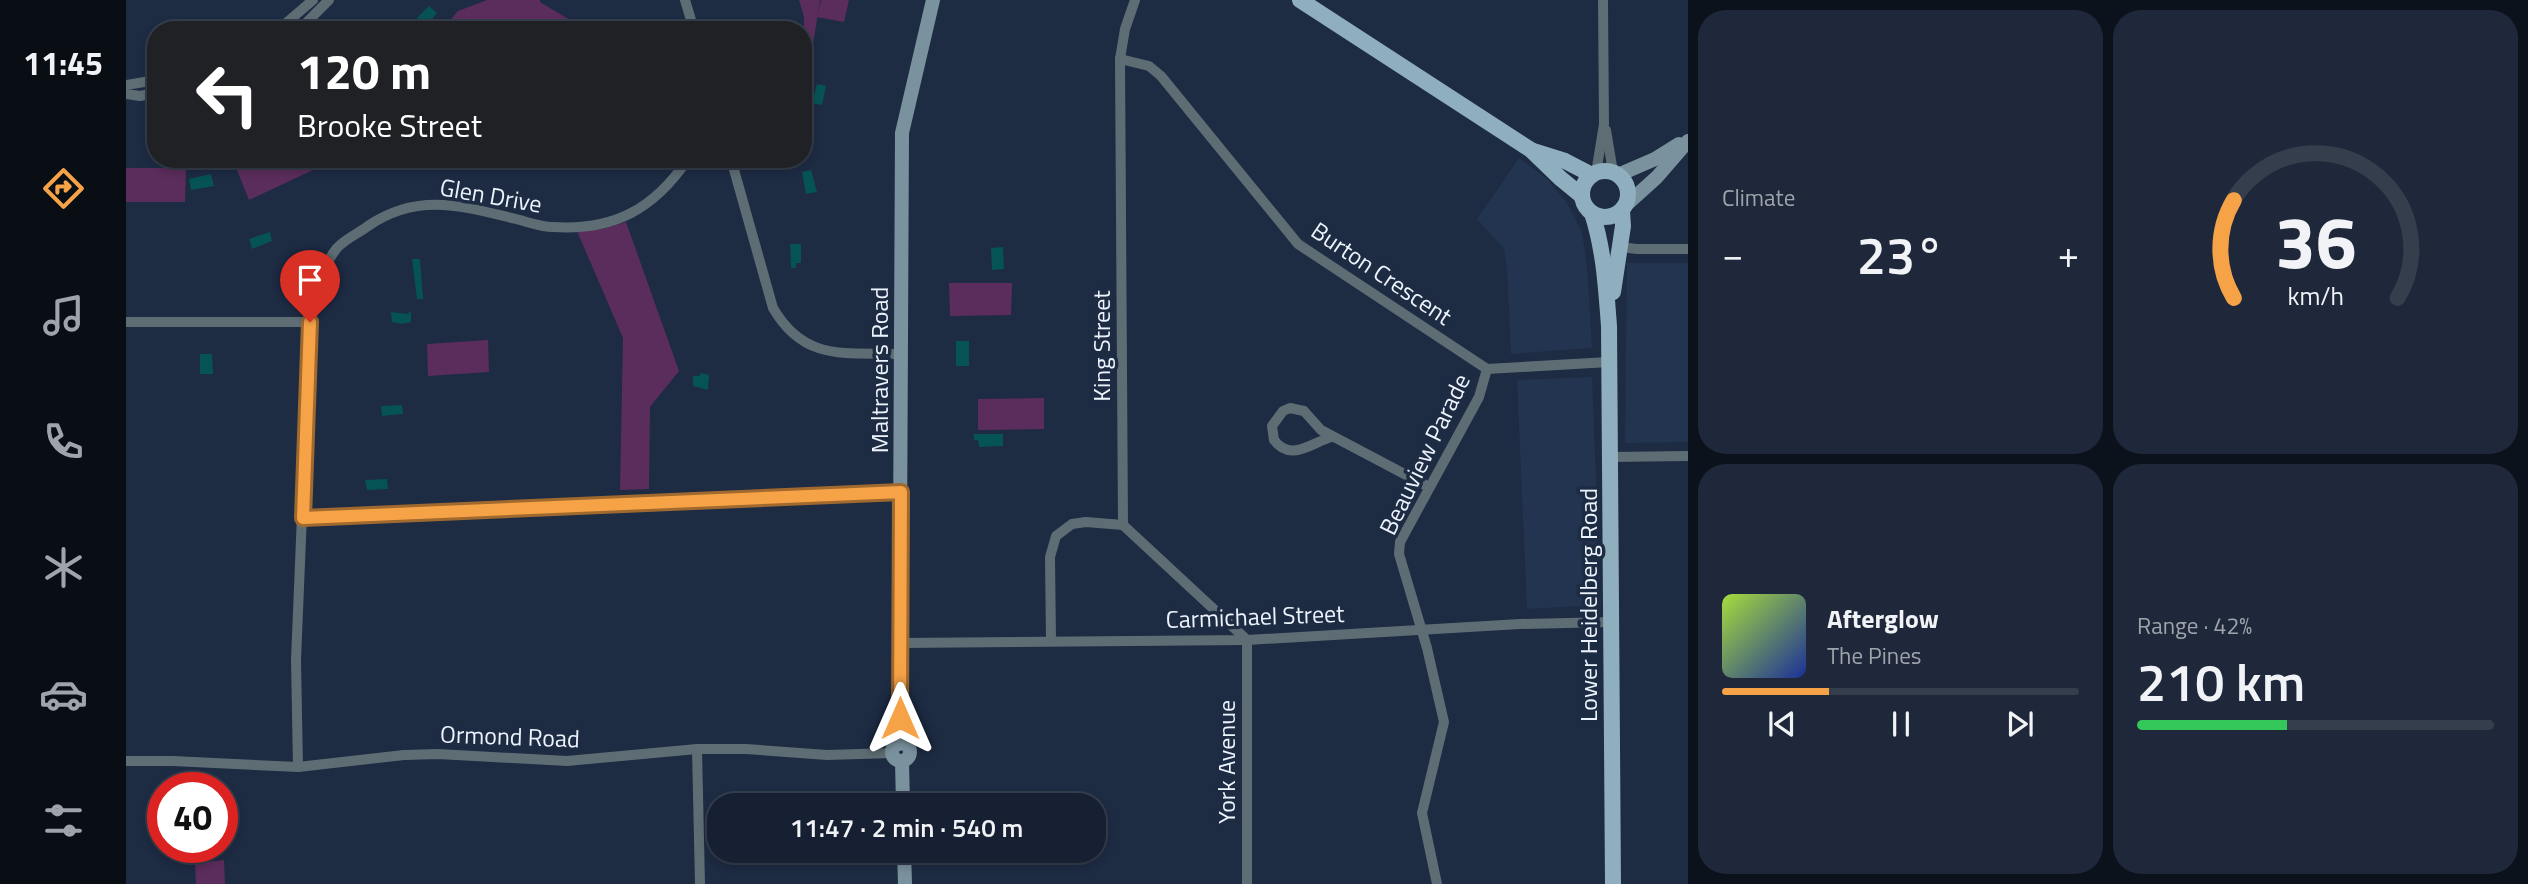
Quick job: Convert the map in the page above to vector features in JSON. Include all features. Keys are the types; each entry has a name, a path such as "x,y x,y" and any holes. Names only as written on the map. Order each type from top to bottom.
{"main road":[{"path":"1300,0 1531,150 1582,197"},
{"path":"1531,150 1594,174 1616,173 1626,183 1629,194 1624,208 1607,218 1592,213 1582,197 1584,184 1594,174"},
{"name":"Lower Heidelberg Road","path":"1609,326 1624,208"},
{"name":"Lower Heidelberg Road","path":"1592,213 1599,233 1605,270 1609,326 1613,884"}],"street":[{"path":"288,21 313,0"},
{"path":"308,21 329,0"},
{"path":"685,0 691,21"},
{"name":"Maltravers Road","path":"902,793 898,753 902,132 933,0"},
{"name":"King Street","path":"1123,524 1120,59 1125,29 1135,0"},
{"path":"1594,174 1604,124 1603,0"},
{"name":"Burton Crescent","path":"1120,59 1149,66 1161,76 1298,244 1487,369"},
{"path":"126,85 147,82"},
{"path":"126,94 147,95"},
{"path":"1604,124 1616,173 1655,159 1688,139"},
{"path":"1624,208 1657,177 1688,139"},
{"name":"Glen Drive","path":"298,767 296,660 310,322 319,282 338,247 386,214 418,205 456,205 551,227 601,225 642,209 674,180 682,168"},
{"path":"734,168 773,307 783,326 807,342 829,352 902,354"},
{"path":"1620,247 1688,248"},
{"path":"126,322 310,322"},
{"path":"1487,369 1609,362"},
{"name":"Beauview Parade","path":"1437,884 1422,813 1444,722 1422,631 1399,554 1400,542 1479,397 1487,369"},
{"path":"1332,437 1304,449 1289,451 1274,440 1272,426 1283,411 1297,408 1304,411 1321,430 1332,437 1429,487"},
{"path":"1611,457 1688,456"},
{"path":"303,518 901,492"},
{"path":"1051,640 1050,557 1056,536 1072,524 1086,522 1123,524 1247,640"},
{"name":"Carmichael Street","path":"900,643 1247,640 1520,624 1611,622"},
{"name":"York Avenue","path":"1247,640 1247,884"},
{"path":"697,748 701,884"},
{"name":"Ormond Road","path":"126,761 298,767 404,755 438,754 567,761 697,748 827,755 898,753"},
{"path":"904,863 905,884"}],"shaded area":[{"path":"487,0 540,0 572,21 450,21 458,11"},
{"path":"799,0 820,0 812,50 812,21 804,21"},
{"path":"821,0 849,0 844,22 817,17"},
{"path":"429,6 437,13 430,21 420,21 417,18"},
{"path":"817,84 826,86 822,105 812,103"},
{"path":"1519,158 1547,179 1567,203 1582,232 1587,265 1592,348 1511,354 1504,249 1477,219"},
{"path":"126,168 186,168 185,202 126,202"},
{"path":"241,168 315,169 249,200 237,170"},
{"path":"811,170 817,192 806,194 802,172"},
{"path":"211,174 214,186 191,190 189,179"},
{"path":"626,222 679,371 650,407 649,489 620,490 623,338 577,231 603,229"},
{"path":"270,232 272,241 252,249 249,239"},
{"path":"790,244 801,244 801,263 796,263 796,268 791,268"},
{"path":"1003,247 1004,269 992,270 991,248"},
{"path":"412,259 420,259 423,299 417,299"},
{"path":"1627,263 1688,263 1688,442 1625,443"},
{"path":"949,283 1012,283 1011,315 950,316"},
{"path":"411,311 411,322 392,322 391,312 407,314"},
{"path":"488,340 489,372 428,376 427,344"},
{"path":"956,341 969,341 969,366 956,366"},
{"path":"200,354 212,354 213,374 200,374"},
{"path":"701,373 709,375 708,390 693,386 693,376 699,376"},
{"path":"1592,377 1601,605 1527,609 1517,380"},
{"path":"1044,398 1044,429 978,430 978,399"},
{"path":"402,405 403,414 382,416 381,406"},
{"path":"974,434 1003,434 1003,446 979,447 978,440 974,440"},
{"path":"387,479 388,489 367,490 365,480"},
{"path":"195,863 224,863 225,884 196,884"}],"route":[{"path":"310,322 303,518 901,492 900,718"}]}
